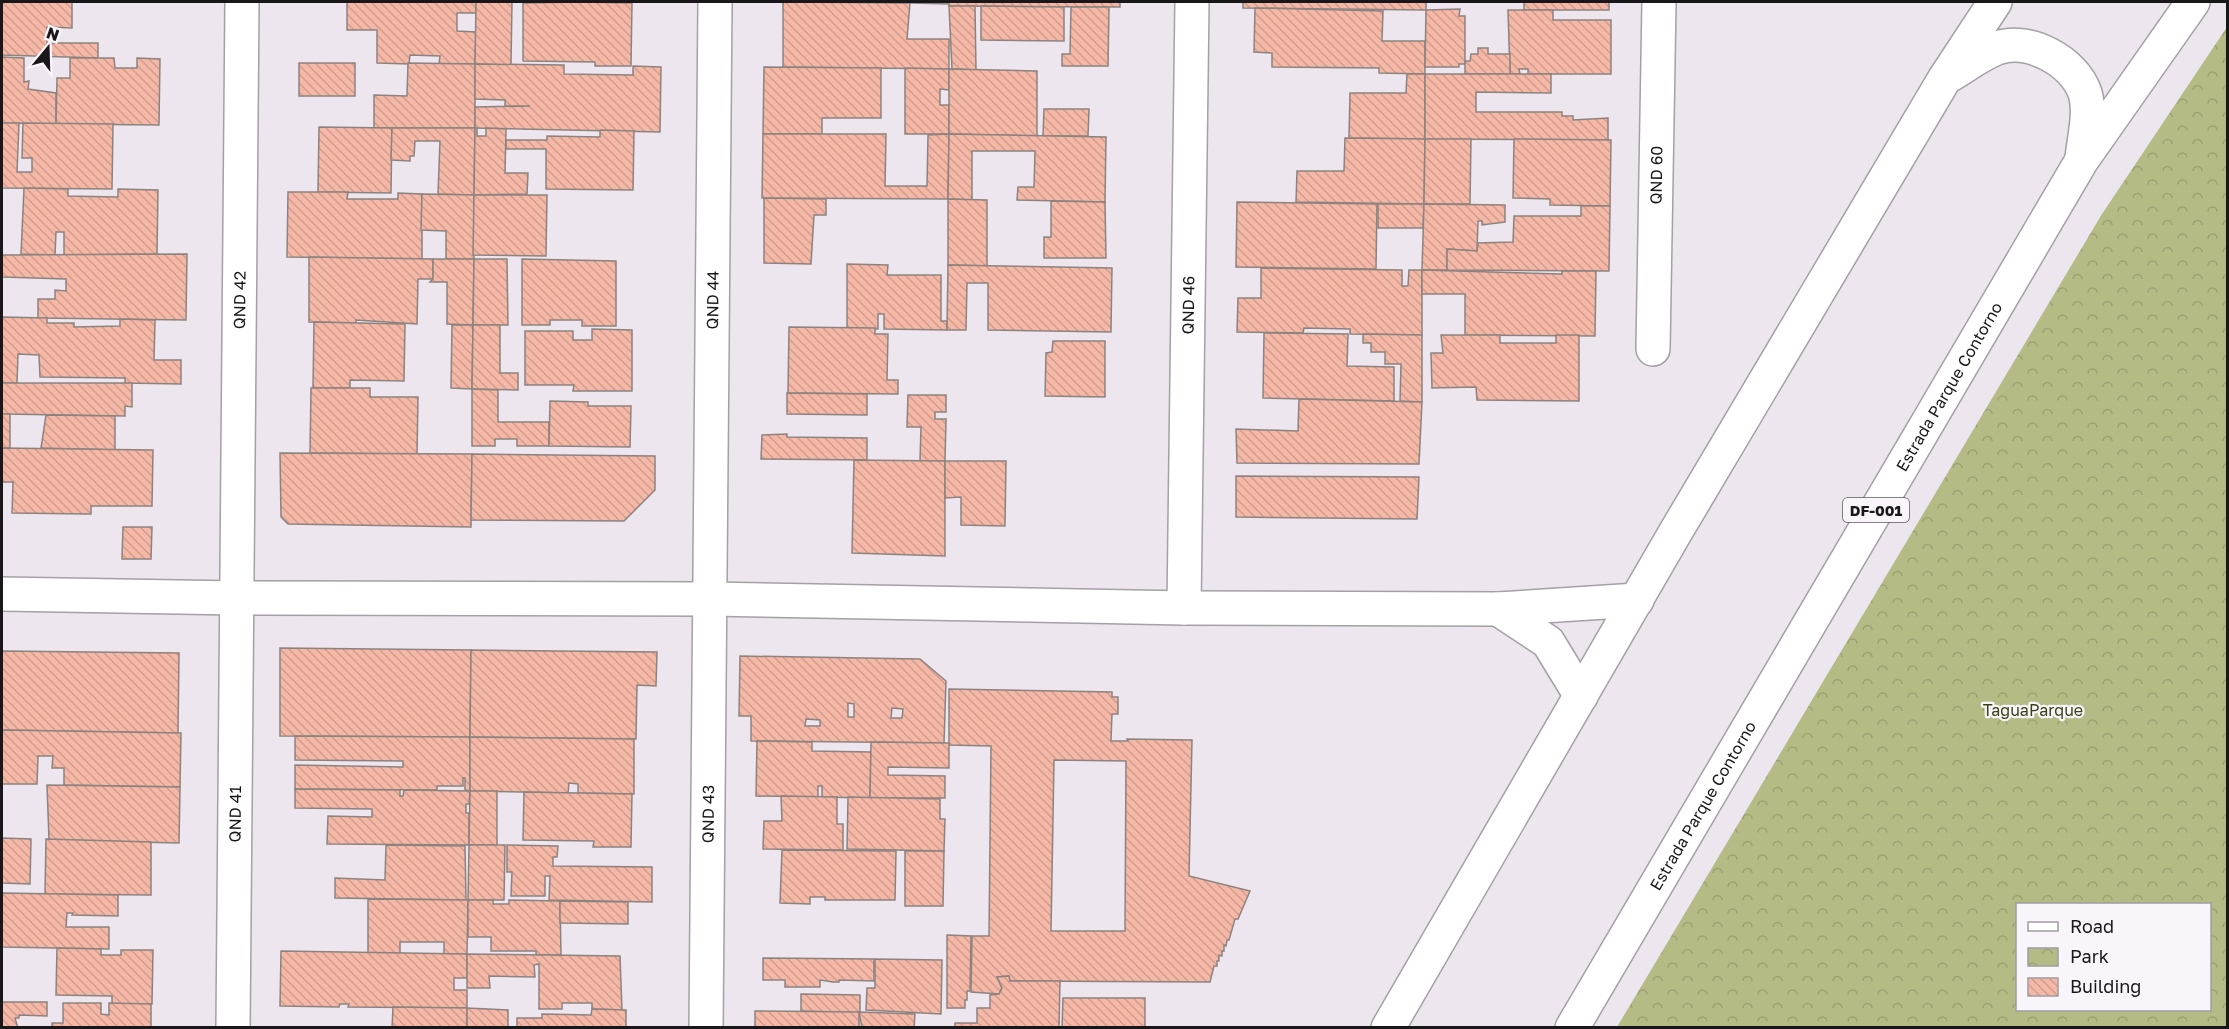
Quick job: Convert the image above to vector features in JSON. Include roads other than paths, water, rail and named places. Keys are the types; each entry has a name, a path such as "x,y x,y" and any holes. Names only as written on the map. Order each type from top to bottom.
{"main road":[{"name":"QND 42","path":"237,598 242,2"},
{"name":"QND 44","path":"710,599 716,2"},
{"name":"QND 46","path":"1184,608 1192,2"},
{"name":"QND 60","path":"1653,349 1659,2"},
{"path":"1388,1028 1945,78 1995,2"},
{"name":"Estrada Parque Contorno","path":"1572,1028 2082,160 2193,2"},
{"path":"1945,78 1986,52 2008,45 2037,50 2053,58 2076,76 2085,92 2087,111 2082,160"},
{"path":"2,594 237,598 710,599 1184,608 1498,609 1637,600"},
{"name":"QND 41","path":"233,1028 237,598"},
{"name":"QND 43","path":"706,1028 710,599"},
{"path":"1498,609 1548,642 1581,696"}],"park label":[{"name":"TaguaParque","path":"2033,710"}]}
